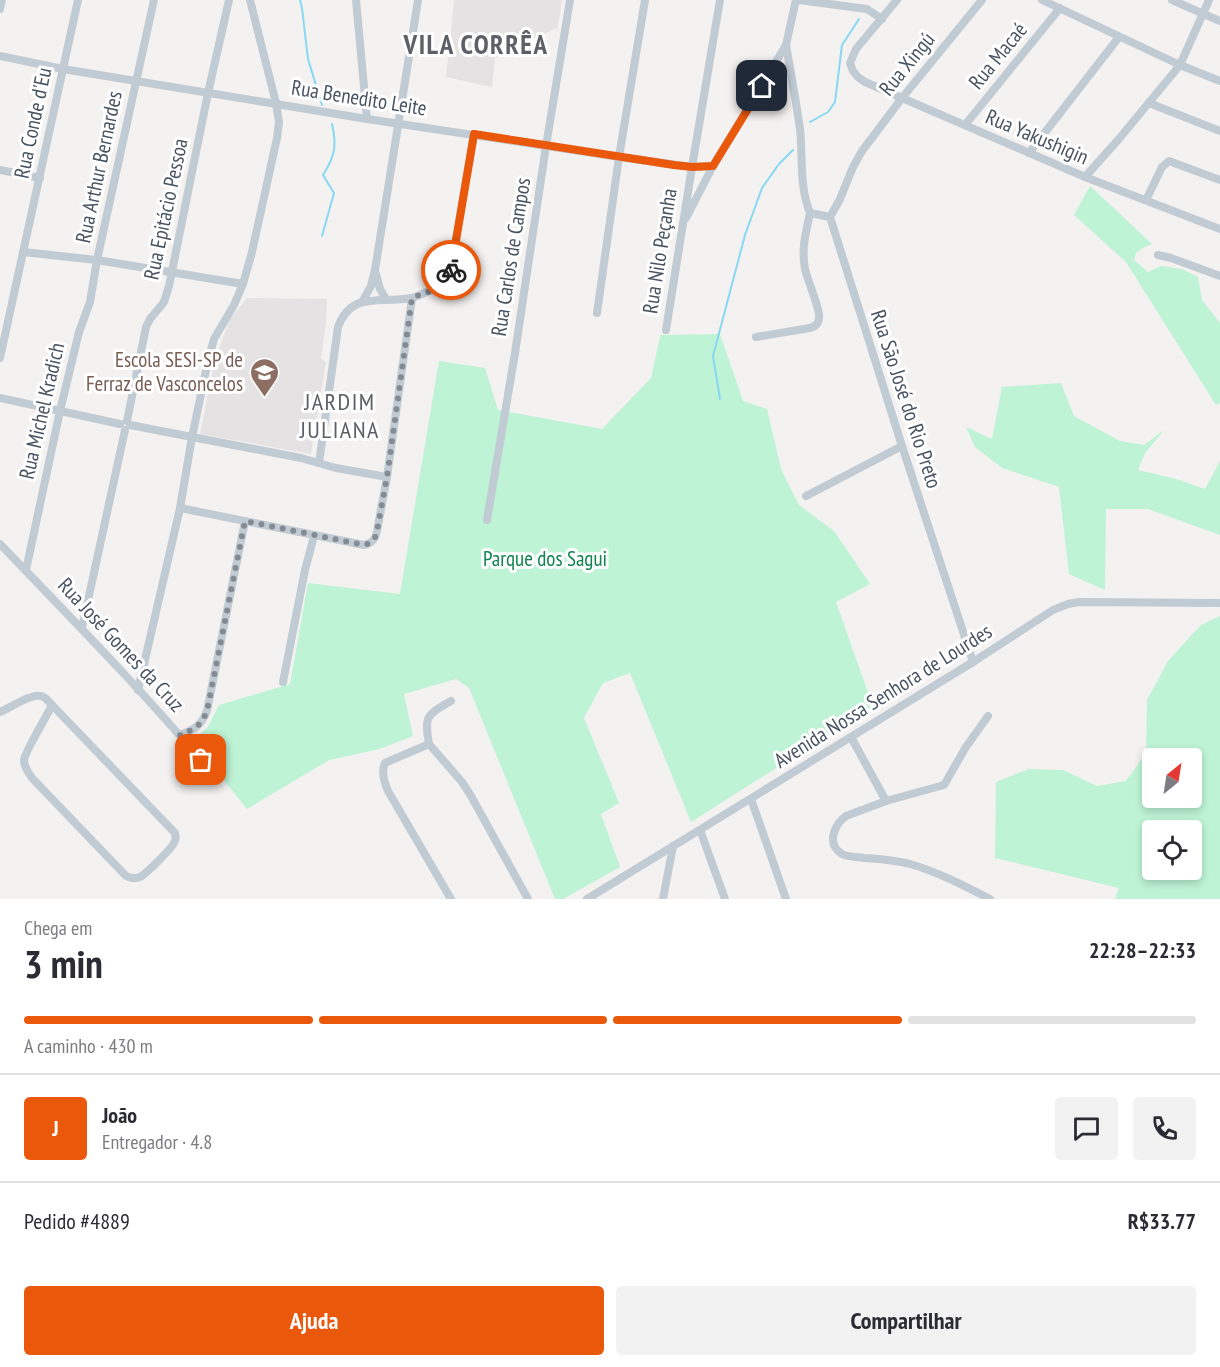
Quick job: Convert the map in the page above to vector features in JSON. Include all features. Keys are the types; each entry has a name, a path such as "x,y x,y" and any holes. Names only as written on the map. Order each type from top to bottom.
{"street":[{"path":"0,9 2,0"},
{"name":"Rua Conde d'Eu","path":"0,358 78,0"},
{"name":"Rua Arthur Bernardes","path":"97,260 154,0"},
{"name":"Rua Epitácio Pessoa","path":"82,628 146,327 164,302 170,286 208,93 230,0"},
{"path":"138,690 180,508 192,437 213,342 243,284 277,138 279,122 276,103 250,0"},
{"path":"356,0 367,119"},
{"path":"362,302 375,270 418,0"},
{"name":"Rua Carlos de Campos","path":"487,520 570,0"},
{"path":"597,313 619,157 645,0"},
{"name":"Rua Nilo Peçanha","path":"666,330 720,0"},
{"path":"682,225 713,166 786,45 797,0 867,9 882,19 897,0"},
{"path":"867,9 869,0"},
{"name":"Rua Xingú","path":"830,217 840,199 852,167 862,151 982,0"},
{"path":"1042,0 1180,65 1220,81"},
{"path":"1172,0 1220,21"},
{"path":"1085,177 1180,65 1209,0"},
{"name":"Rua Macaé","path":"965,125 1060,8"},
{"name":"Rua Yakushigin","path":"882,19 856,49 850,63 853,71 865,82 1085,177 1220,229"},
{"path":"1029,153 1119,37"},
{"path":"756,337 815,327 819,322 819,314 803,258 803,246 810,213 806,202 800,131 786,45"},
{"name":"Rua Benedito Leite","path":"0,56 63,69 367,119 692,167 713,166"},
{"path":"1149,103 1220,131"},
{"path":"319,463 338,327 352,306 362,302 412,298 439,288 449,279 474,134"},
{"path":"1146,200 1162,166 1169,161 1220,180"},
{"path":"0,170 40,178"},
{"path":"810,213 830,217"},
{"name":"Rua São José do Rio Preto","path":"830,217 973,662"},
{"path":"23,252 97,260 243,284"},
{"path":"1158,255 1220,276"},
{"name":"Rua Michel Kradich","path":"26,570 60,411 79,332 90,302 97,260"},
{"path":"375,270 379,286 386,299"},
{"path":"180,508 314,536 364,545 372,543 377,531 387,477 412,298"},
{"path":"0,398 387,477"},
{"path":"806,496 902,446"},
{"path":"180,735 198,726 207,711 245,521"},
{"path":"283,682 314,536"},
{"name":"Rua José Gomes da Cruz","path":"0,544 82,628 212,773"},
{"name":"Avenida Nossa Senhora de Lourdes","path":"587,899 973,662 1053,610 1079,602 1220,603"},
{"path":"0,712 39,695 45,698 52,705 175,833 176,841 139,877 126,876 27,771 26,754 52,705"},
{"path":"451,701 434,711 426,722 429,744 471,796 528,899"},
{"path":"988,716 966,747 944,785 886,801 846,816 834,829 833,835 834,847 844,855 910,864 968,892 990,899"},
{"path":"851,737 886,801"},
{"path":"429,744 385,763 384,781 387,791 451,899"},
{"path":"751,799 786,899"},
{"path":"700,830 725,899"},
{"path":"663,899 674,846"}],"shaded area":[{"path":"454,0 562,0 557,33 556,28 495,58 492,87 446,77"},
{"name":"Escola SESI-SP de Ferraz de Vasconcelos","path":"247,298 327,299 321,358 326,362 311,454 200,434 215,359 230,319"}],"green space":[{"path":"1090,186 1152,244 1136,253 1134,260 1148,272 1161,266 1182,269 1198,277 1202,300 1220,323 1220,403 1216,405 1126,262 1074,215"},
{"name":"Parque dos Sagui","path":"720,334 743,401 767,409 781,469 799,505 834,531 870,584 836,602 873,707 691,822 630,673 603,683 584,718 619,803 601,814 620,867 563,899 555,899 469,688 456,679 404,694 413,736 380,749 329,760 247,809 192,741 207,728 219,705 290,684 308,583 400,594 439,361 485,368 498,410 602,429 651,378 661,335"},
{"path":"1061,383 1074,416 1120,441 1144,445 1164,430 1145,453 1138,470 1205,489 1220,461 1220,535 1148,509 1106,509 1105,590 1069,574 1059,487 1002,468 975,447 966,427 992,439 1002,387"},
{"path":"1220,616 1220,899 1115,899 1119,888 995,858 996,782 1029,769 1063,770 1097,786 1126,781 1142,759 1142,808 1202,808 1202,748 1146,748 1147,700 1168,661 1201,625"}],"waterway":[{"path":"300,0 308,59 322,105"},
{"path":"810,122 828,112 835,102 842,45 859,19"},
{"path":"322,236 334,193 323,175 334,151 332,124"},
{"path":"720,399 713,356 745,235 762,188 779,164 793,150"}],"way so far":[{"path":"201,760 180,735 198,726 207,711 245,521 364,545 372,543 377,531 387,477 412,298 444,285 449,279 451,270"}],"place":[{"name":"Escola SESI-SP de Ferraz de Vasconcelos","path":"264,398"}],"district":[{"name":"VILA CORRÊA","path":"476,45"},
{"name":"JARDIM JULIANA","path":"340,416"}],"route":[{"path":"451,270 474,134 674,165 713,166 762,86"}]}
